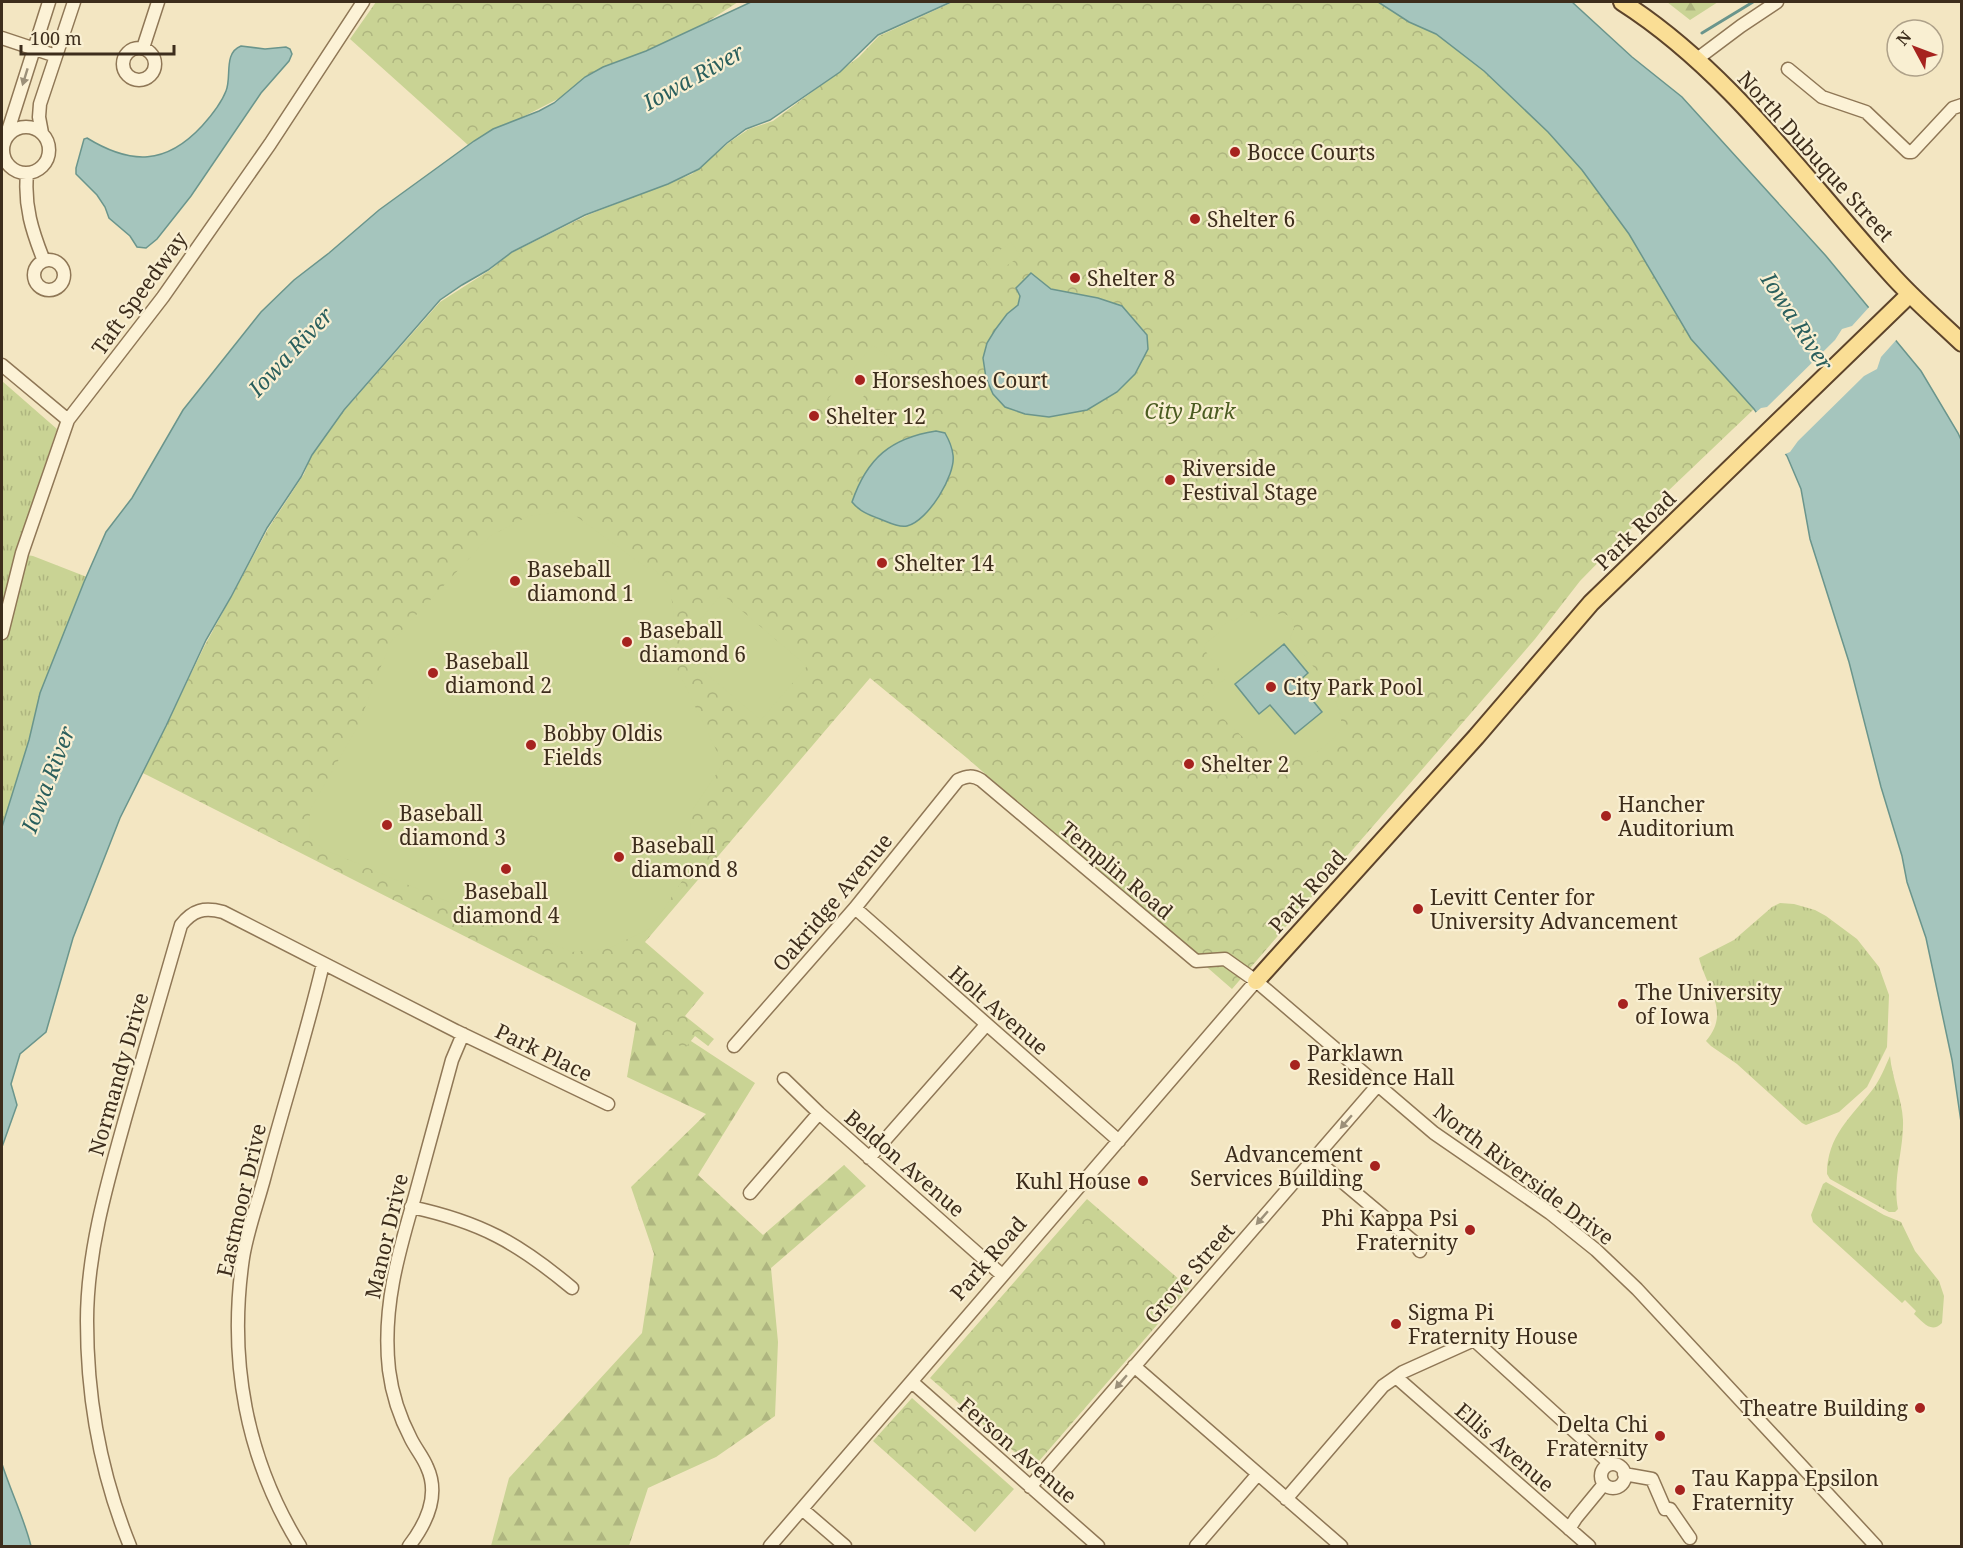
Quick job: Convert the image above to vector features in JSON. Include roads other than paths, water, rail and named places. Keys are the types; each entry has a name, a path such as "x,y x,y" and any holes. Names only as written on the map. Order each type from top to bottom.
{"main road":[{"name":"North Dubuque Street","path":"1625,3 1697,59 1740,103 1910,294 1962,343"},
{"name":"Park Road","path":"1256,981 1476,737 1592,603 1910,294"}],"street":[{"path":"6,137 19,128 35,128 47,140 49,155 46,163 41,169 27,174 13,170 2,156 3,144 49,2"},
{"path":"42,133 39,117 40,104 74,2"},
{"path":"143,48 158,2"},
{"name":"Taft Speedway","path":"2,633 22,553 68,420 190,259 270,144 363,2"},
{"path":"1697,59 1777,2"},
{"path":"2,38 56,56"},
{"path":"1788,69 1822,97 1866,112 1908,152 1912,152 1948,113 1960,105"},
{"path":"27,174 25,193 28,218 44,261"},
{"path":"2,365 68,420"},
{"name":"Templin Road","path":"958,780 966,776 974,776 981,780 1196,961 1225,959 1256,981"},
{"name":"Oakridge Avenue","path":"734,1046 855,908 958,780"},
{"name":"Holt Avenue","path":"855,908 1119,1140"},
{"name":"Normandy Drive","path":"130,1546 111,1492 93,1411 87,1320 93,1246 100,1212 181,925 195,911 212,909 223,912 463,1034"},
{"name":"Eastmoor Drive","path":"300,1546 273,1496 252,1437 240,1374 238,1320 244,1256 323,964"},
{"name":"North Riverside Drive","path":"1256,981 1434,1133 1550,1213 1619,1270 1876,1546"},
{"name":"Park Road","path":"770,1546 1256,981"},
{"path":"869,1158 986,1025"},
{"name":"Park Place","path":"463,1034 608,1104"},
{"name":"Manor Drive","path":"409,1546 426,1520 432,1489 428,1468 413,1443 398,1408 389,1374 387,1341 391,1289 452,1060 463,1034"},
{"name":"Beldon Avenue","path":"784,1079 869,1158 1002,1275"},
{"name":"Grove Street","path":"1030,1487 1377,1086"},
{"path":"750,1193 819,1113"},
{"path":"1314,1158 1414,1242 1420,1251"},
{"path":"411,1207 468,1222 495,1234 521,1248 572,1288"},
{"path":"1287,1499 1383,1386 1396,1377 1474,1340 1567,1423 1605,1459 1608,1465"},
{"path":"1134,1366 1341,1546"},
{"name":"Ellis Avenue","path":"1396,1377 1589,1546"},
{"name":"Ferson Avenue","path":"912,1382 1098,1546"},
{"path":"1608,1465 1619,1466 1624,1474 1618,1486 1611,1488 1604,1484 1601,1474 1608,1465"},
{"path":"1196,1546 1258,1474"},
{"path":"1624,1474 1652,1479 1665,1509 1670,1509 1690,1538"},
{"path":"1569,1529 1604,1484"},
{"path":"802,1509 845,1546"}],"water":[{"name":"Iowa River","path":"751,2 951,2 878,35 840,72 770,120 746,129 699,169 668,184 585,215 512,252 488,270 462,285 440,300 344,410 312,455 301,477 267,528 206,640 120,818 73,938 46,1032 20,1054 11,1084 17,1105 2,1147 2,827 29,740 40,693 84,582 106,532 132,498 183,410 261,312 294,280 379,210 474,141 493,129 554,103 585,77 603,67 646,51"},
{"name":"Iowa River","path":"1378,2 1572,2 1632,57 1682,97 1826,256 1921,371 1958,433 1962,442 1961,1122 1952,1060 1926,938 1907,882 1849,662 1810,539 1801,489 1787,456 1754,409 1691,339 1629,234 1582,170 1548,132 1484,71 1436,34 1409,22"},
{"path":"241,46 265,49 286,47 292,54 289,61 261,93 191,196 157,239 146,248 137,247 130,236 109,218 97,195 76,174 84,139 87,138 118,153 133,156 148,157 175,148 189,139 219,105 228,85 232,54"},
{"path":"1031,273 1051,289 1098,298 1122,306 1147,335 1148,349 1135,374 1117,392 1087,410 1049,417 1025,414 1005,407 993,394 986,378 983,358 987,343 1007,314 1018,305 1020,296 1016,288"},
{"path":"936,431 945,433 948,438 953,452 953,464 939,496 923,516 907,526 900,526 868,514 852,502 865,473 883,453 906,439"},
{"path":"1284,644 1308,673 1298,682 1322,712 1295,734 1270,705 1259,714 1235,684"},
{"path":"2,1464 25,1525 31,1546 2,1546"}],"waterway":[{"path":"1702,33 1753,2"}],"place":[{"name":"Bocce Courts","path":"1235,152"},
{"name":"Shelter 6","path":"1195,219"},
{"name":"Shelter 8","path":"1075,278"},
{"name":"Horseshoes Court","path":"860,380"},
{"name":"Shelter 12","path":"814,416"},
{"name":"Riverside Festival Stage","path":"1170,480"},
{"name":"Shelter 14","path":"882,563"},
{"name":"Baseball diamond 1","path":"515,581"},
{"name":"Baseball diamond 6","path":"627,642"},
{"name":"Baseball diamond 2","path":"433,673"},
{"name":"City Park Pool","path":"1271,687"},
{"name":"Bobby Oldis Fields","path":"531,745"},
{"name":"Shelter 2","path":"1189,764"},
{"name":"Hancher Auditorium","path":"1606,816"},
{"name":"Baseball diamond 3","path":"387,825"},
{"name":"Baseball diamond 8","path":"619,857"},
{"name":"Baseball diamond 4","path":"506,869"},
{"name":"Levitt Center for University Advancement","path":"1418,909"},
{"name":"The University of Iowa","path":"1623,1004"},
{"name":"Parklawn Residence Hall","path":"1295,1065"},
{"name":"Advancement Services Building","path":"1375,1166"},
{"name":"Kuhl House","path":"1143,1181"},
{"name":"Phi Kappa Psi Fraternity","path":"1470,1230"},
{"name":"Sigma Pi Fraternity House","path":"1396,1324"},
{"name":"Theatre Building","path":"1920,1408"},
{"name":"Delta Chi Fraternity","path":"1660,1436"},
{"name":"Tau Kappa Epsilon Fraternity","path":"1680,1490"}],"park label":[{"name":"City Park","path":"1190,411"}]}
